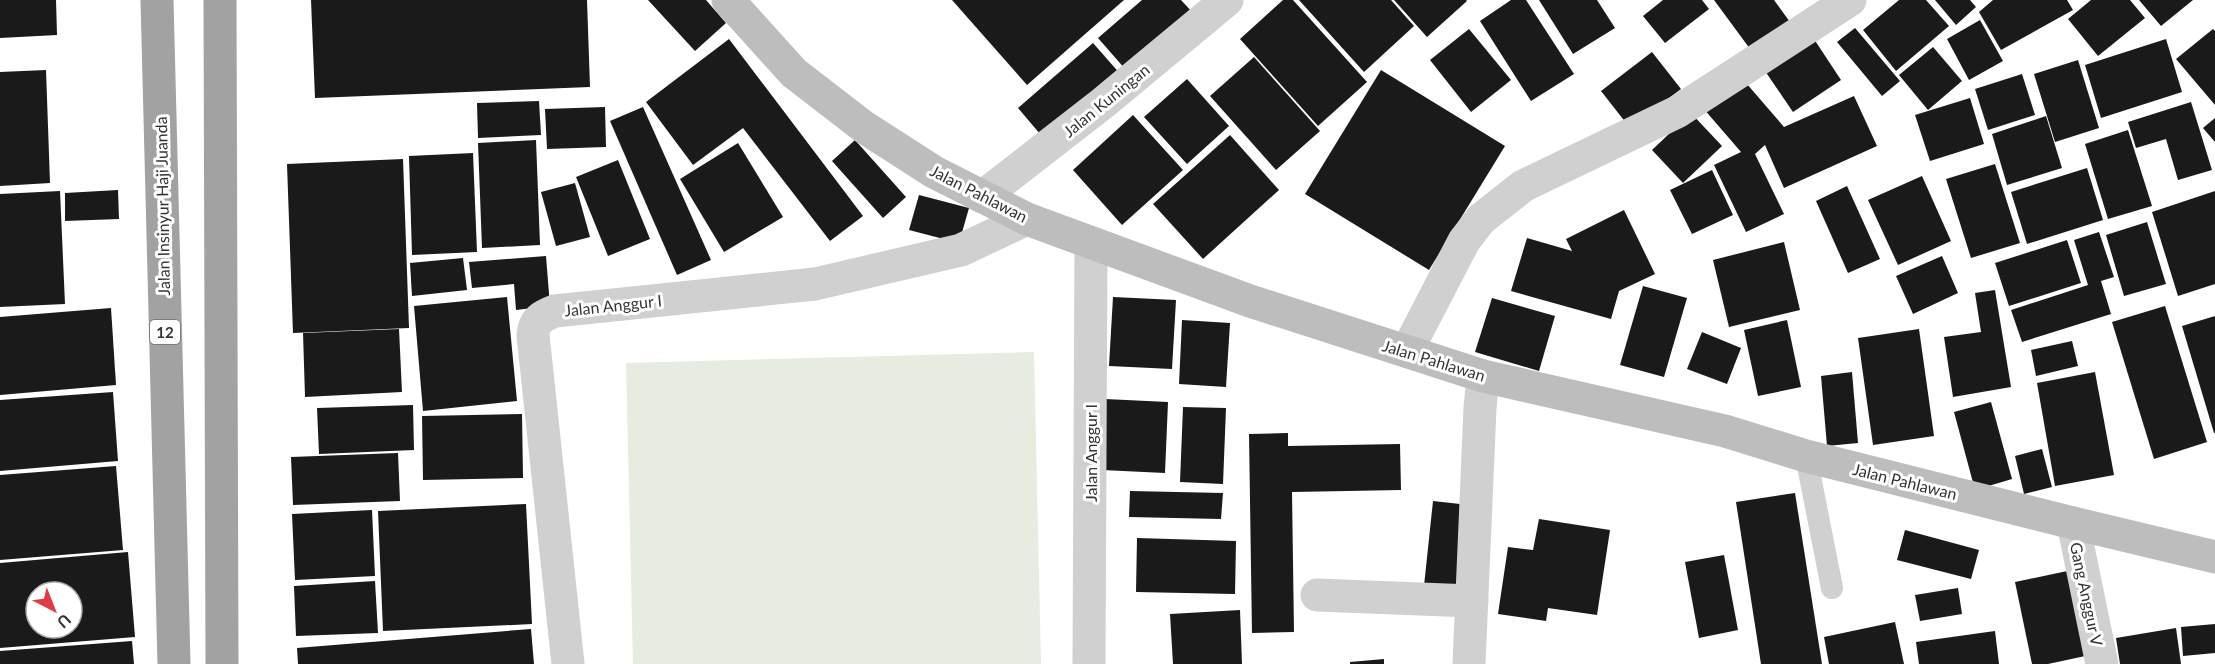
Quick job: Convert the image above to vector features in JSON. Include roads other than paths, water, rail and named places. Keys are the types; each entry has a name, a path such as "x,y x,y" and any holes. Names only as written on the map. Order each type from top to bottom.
{"highway":[{"name":"Jalan Insinyur Haji Juanda","path":"157,0 174,664"},
{"path":"220,0 222,664"}],"main road":[{"name":"Jalan Pahlawan","path":"728,0 794,73 855,120 934,172 1026,219 1250,301 1484,376 1725,431 1806,456 2073,524 2215,557"}],"street":[{"name":"Jalan Kuningan","path":"982,197 1103,103 1227,0"},
{"path":"1407,351 1464,241 1481,219 1523,186 1677,112 1850,0"},
{"name":"Jalan Anggur I","path":"568,664 533,335 537,320 555,311 815,284 961,250 1026,219"},
{"name":"Jalan Anggur I","path":"1089,664 1091,243"},
{"path":"1469,664 1480,408 1484,376"},
{"name":"Gang Anggur V","path":"2073,524 2102,664"},
{"path":"1317,595 1472,601"}],"lane":[{"path":"1806,456 1832,588"}]}
